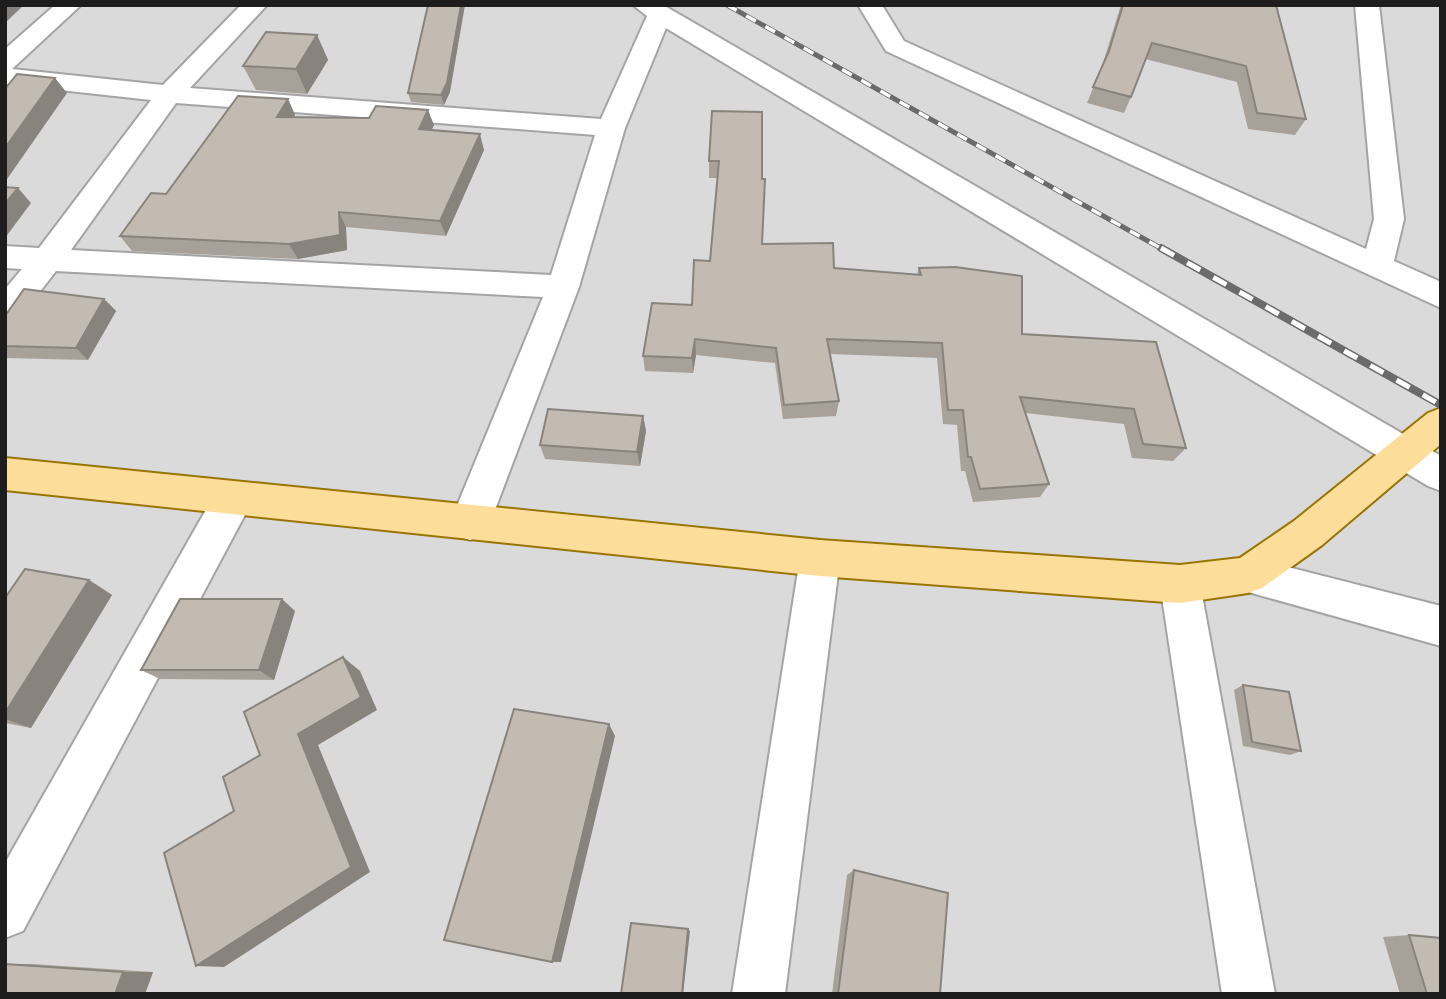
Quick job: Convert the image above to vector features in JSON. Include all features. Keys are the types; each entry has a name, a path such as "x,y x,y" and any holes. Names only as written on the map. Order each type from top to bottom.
{"main road":[{"path":"5,474 820,558 1180,584 1248,575 1308,533 1441,423"}],"street":[{"path":"5,63 69,5"},
{"path":"5,312 48,259 169,94 255,5"},
{"path":"1367,5 1389,219 1377,267"},
{"path":"470,523 563,287 611,128 652,10 1441,475"},
{"path":"885,15 895,46 1441,296"},
{"path":"5,76 169,94 611,128"},
{"path":"5,257 563,287"},
{"path":"5,913 233,499"},
{"path":"758,994 820,558"},
{"path":"1248,575 1441,626"},
{"path":"1180,584 1249,994"}],"shaded area":[{"path":"5,5 1441,5 1441,994 5,994"}],"building":[{"path":"428,5 461,5 447,83 441,95 408,93"},
{"path":"1123,5 1276,5 1306,119 1257,113 1246,66 1152,43 1131,97 1093,87 1109,51"},
{"path":"266,32 317,35 296,69 243,66"},
{"path":"17,74 55,78 5,148 5,89"},
{"path":"238,96 288,99 277,117 369,118 376,106 428,110 419,129 480,134 440,221 339,212 340,235 289,244 120,236 151,193 166,194"},
{"path":"712,111 762,112 762,179 765,179 762,244 833,243 834,268 921,275 919,268 955,267 1022,276 1022,334 1156,342 1186,448 1143,444 1134,409 1020,397 1049,484 980,489 971,457 968,457 963,410 948,410 942,343 827,339 839,401 784,405 776,348 695,339 692,358 643,356 652,303 692,305 694,260 710,261 719,161 709,161"},
{"path":"5,187 18,188 5,204"},
{"path":"24,289 104,299 76,348 5,346 5,316"},
{"path":"548,409 643,416 637,452 540,445"},
{"path":"25,569 89,580 5,713 5,598"},
{"path":"180,599 282,599 259,670 141,670"},
{"path":"343,657 361,697 298,734 351,867 196,966 164,853 234,811 223,777 260,755 244,712"},
{"path":"1243,685 1289,692 1301,751 1252,742"},
{"path":"514,709 609,724 552,962 444,940"},
{"path":"854,870 948,893 940,994 838,994"},
{"path":"631,923 688,929 682,994 621,994"},
{"path":"1409,935 1441,938 1441,994 1427,994"},
{"path":"5,964 123,972 115,994 5,994"}],"railway":[{"path":"727,5 1164,250"},
{"path":"1161,248 1441,405"}]}
